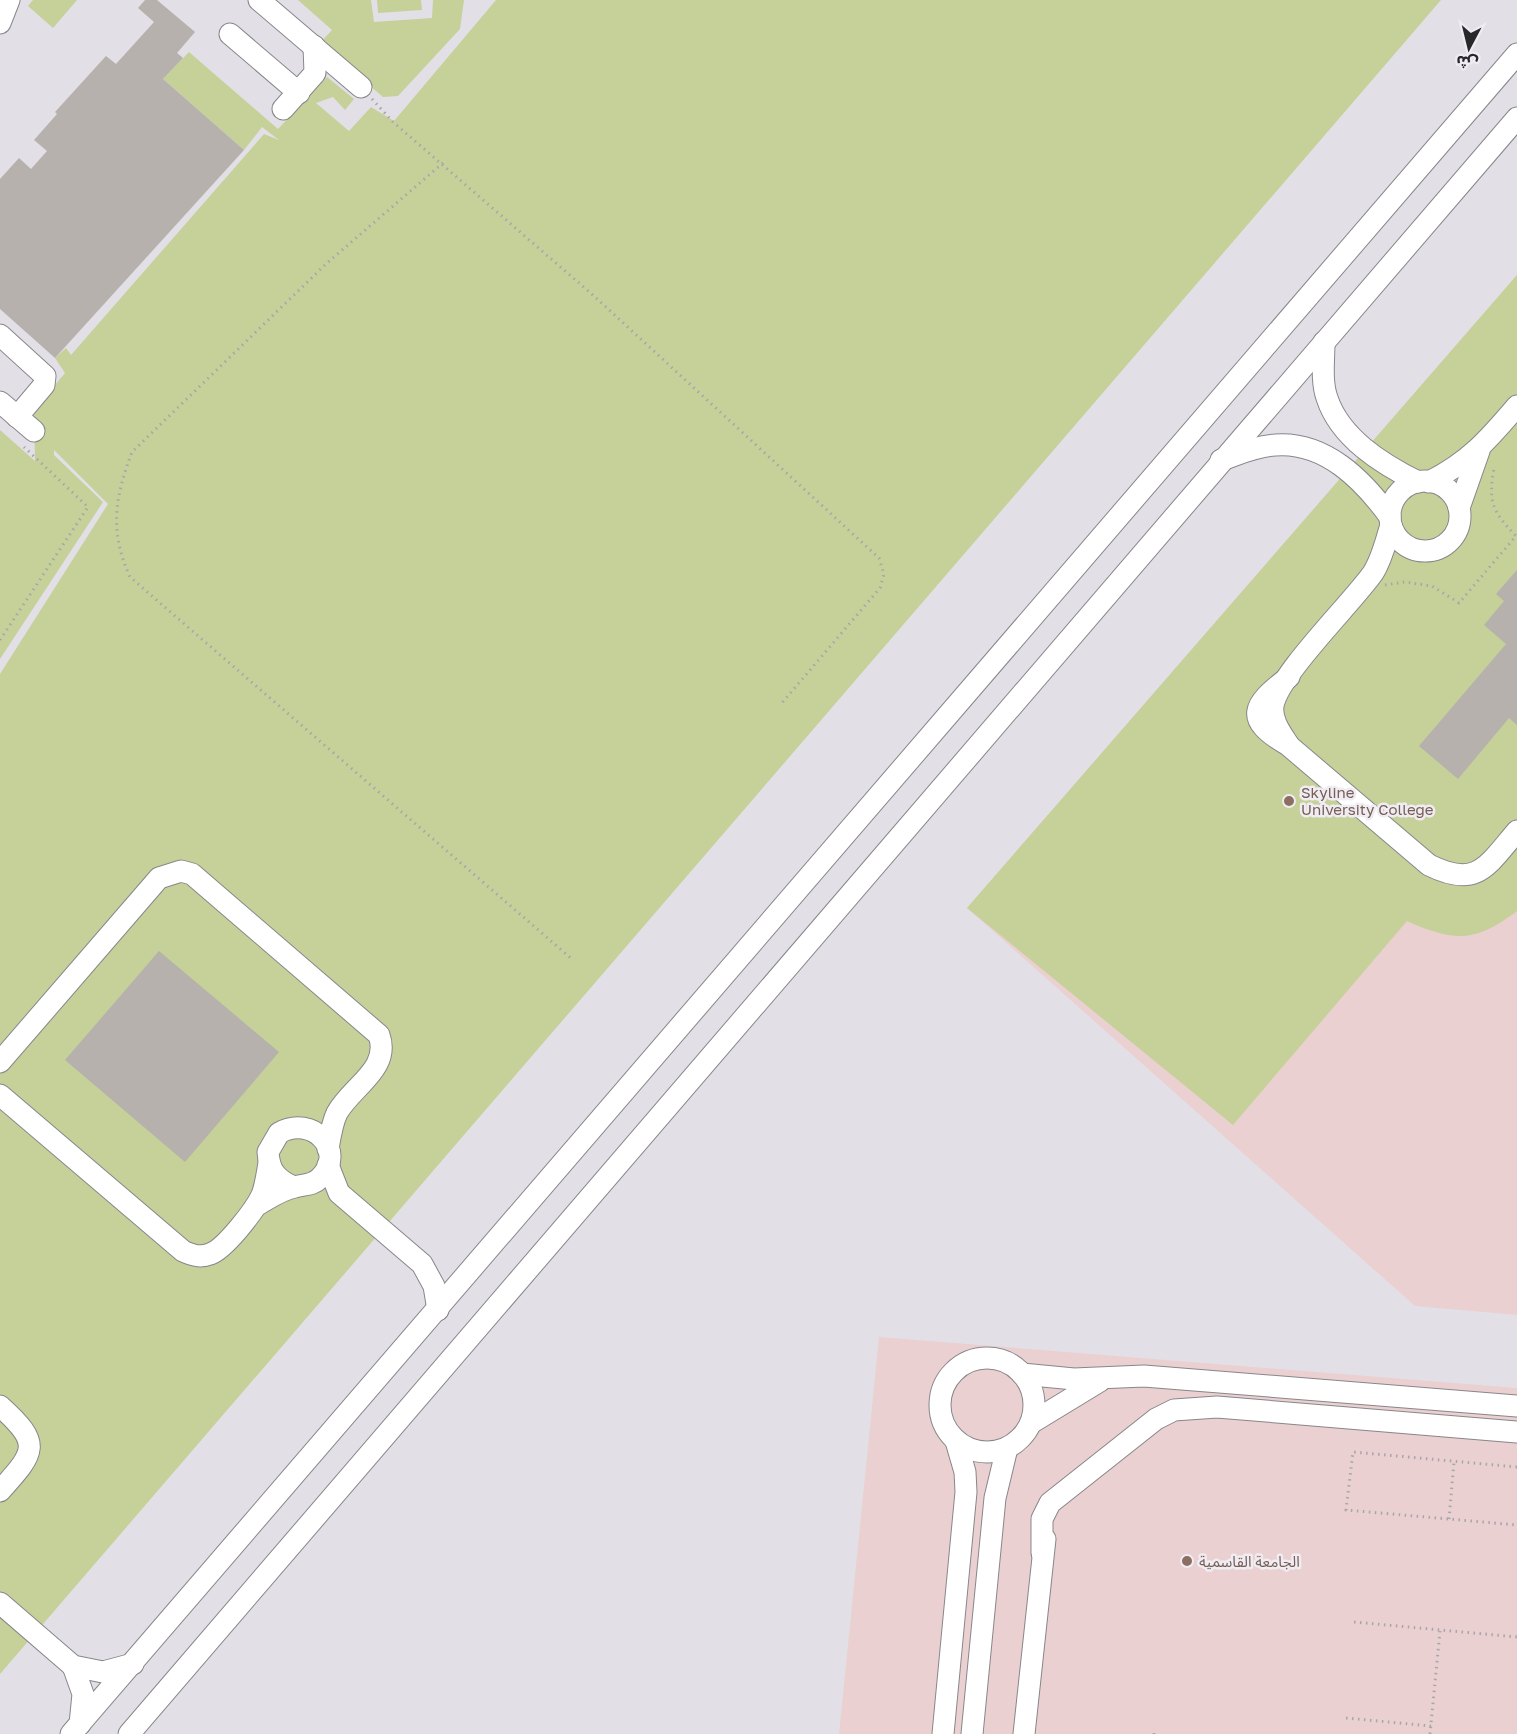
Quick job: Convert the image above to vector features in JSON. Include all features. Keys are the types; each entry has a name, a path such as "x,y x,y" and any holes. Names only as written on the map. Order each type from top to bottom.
{"street":[{"path":"0,23 9,0"},
{"path":"259,0 361,87"},
{"path":"230,34 299,93"},
{"path":"284,109 315,73 314,46"},
{"path":"76,1729 1517,54"},
{"path":"129,1734 1517,118"},
{"path":"0,335 45,376 44,385 17,417"},
{"path":"1324,342 1326,396 1334,414 1365,449 1395,471 1448,490 1459,508"},
{"path":"0,402 17,417 25,435"},
{"path":"1517,406 1479,451 1460,465 1401,491 1391,508 1390,521 1373,573 1288,677 1273,707 1274,719 1288,745 1429,865 1461,877 1472,874 1492,859 1517,831"},
{"path":"1221,460 1274,445 1291,445 1316,451 1330,458 1364,485 1402,542 1421,551"},
{"path":"1373,573 1421,551 1430,551 1448,543 1458,527 1459,508 1479,451"},
{"path":"0,1062 150,886 169,873 181,871 202,880 379,1035 382,1050 377,1066 338,1112 328,1157 320,1178 257,1205"},
{"path":"0,1095 174,1243 192,1255 211,1254 220,1248 257,1205 263,1192 269,1163 268,1152 279,1133 338,1112"},
{"path":"299,1126 317,1132 328,1157 339,1193"},
{"path":"269,1163 274,1174 283,1183 339,1193 422,1264 434,1286 438,1310"},
{"path":"422,1264 466,1276"},
{"path":"943,1734 966,1492 962,1456 956,1442 944,1426 939,1408 942,1389 952,1372 969,1362 987,1358 1006,1362 1022,1374 1032,1392 1034,1413 1031,1423 1021,1438 1007,1448 981,1452 956,1442"},
{"path":"1022,1374 1074,1379 1144,1376 1517,1406"},
{"path":"1031,1423 1108,1377"},
{"path":"0,1406 23,1427 30,1446 23,1466 0,1491"},
{"path":"1024,1734 1042,1552 1041,1527 1045,1511 1055,1496 1079,1481 1136,1434 1165,1414 1174,1410 1217,1407 1517,1432"},
{"path":"972,1734 996,1498 1007,1448"},
{"path":"0,1604 73,1666 103,1672 133,1664"},
{"path":"73,1666 83,1694 76,1729"}],"path":[{"path":"361,87 393,122 443,163 594,297 879,558 884,574 880,588 781,704"},
{"path":"443,163 327,263 132,452 118,490 116,540 130,576 573,960"},
{"path":"0,640 88,507 25,435"},
{"path":"1373,573 1386,587 1404,582 1432,586 1459,603 1516,536 1499,517 1491,502"},
{"path":"1517,1467 1353,1452 1346,1510 1517,1525"},
{"path":"1449,1519 1454,1462"},
{"path":"1354,1622 1517,1637"},
{"path":"1430,1734 1440,1630"},
{"path":"1346,1718 1431,1726"}],"shaded area":[{"name":"Skyline University College","path":"1517,275 1517,1315 1415,1306 967,908"},
{"name":"الجامعة القاسمية","path":"879,1337 1517,1388 1517,1734 839,1734"}],"green space":[{"path":"33,0 77,0 53,28 28,6"},
{"path":"298,0 371,0 374,22 432,18 433,0 464,0 460,29 398,96 383,97 320,43 332,30"},
{"path":"377,0 421,0 422,10 378,13"},
{"path":"496,0 1441,0 0,1674 0,674 108,504 54,450 54,455 103,502 0,659 0,430 35,461 34,410 65,373 55,358 66,348 71,355 264,134 279,140 262,127 244,150 163,79 189,52 278,129 327,77 354,99 345,110 333,97 316,103 349,131 371,107 394,121"},
{"name":"Skyline University College","path":"1517,275 1517,911 1489,929 1464,936 1438,933 1407,921 1233,1125 967,908"}],"building":[{"path":"145,0 157,0 195,32 177,53 183,58 163,79 244,150 55,358 0,309 0,179 19,158 31,169 47,151 34,140 57,114 55,112 106,56 116,64 154,22 138,8"},
{"path":"1517,570 1517,725 1509,718 1458,779 1419,746 1506,644 1484,625 1504,601 1496,594"},
{"path":"159,951 279,1052 185,1162 65,1060"}],"place":[{"name":"Skyline University College","path":"1289,801"},
{"name":"الجامعة القاسمية","path":"1187,1561"}]}
